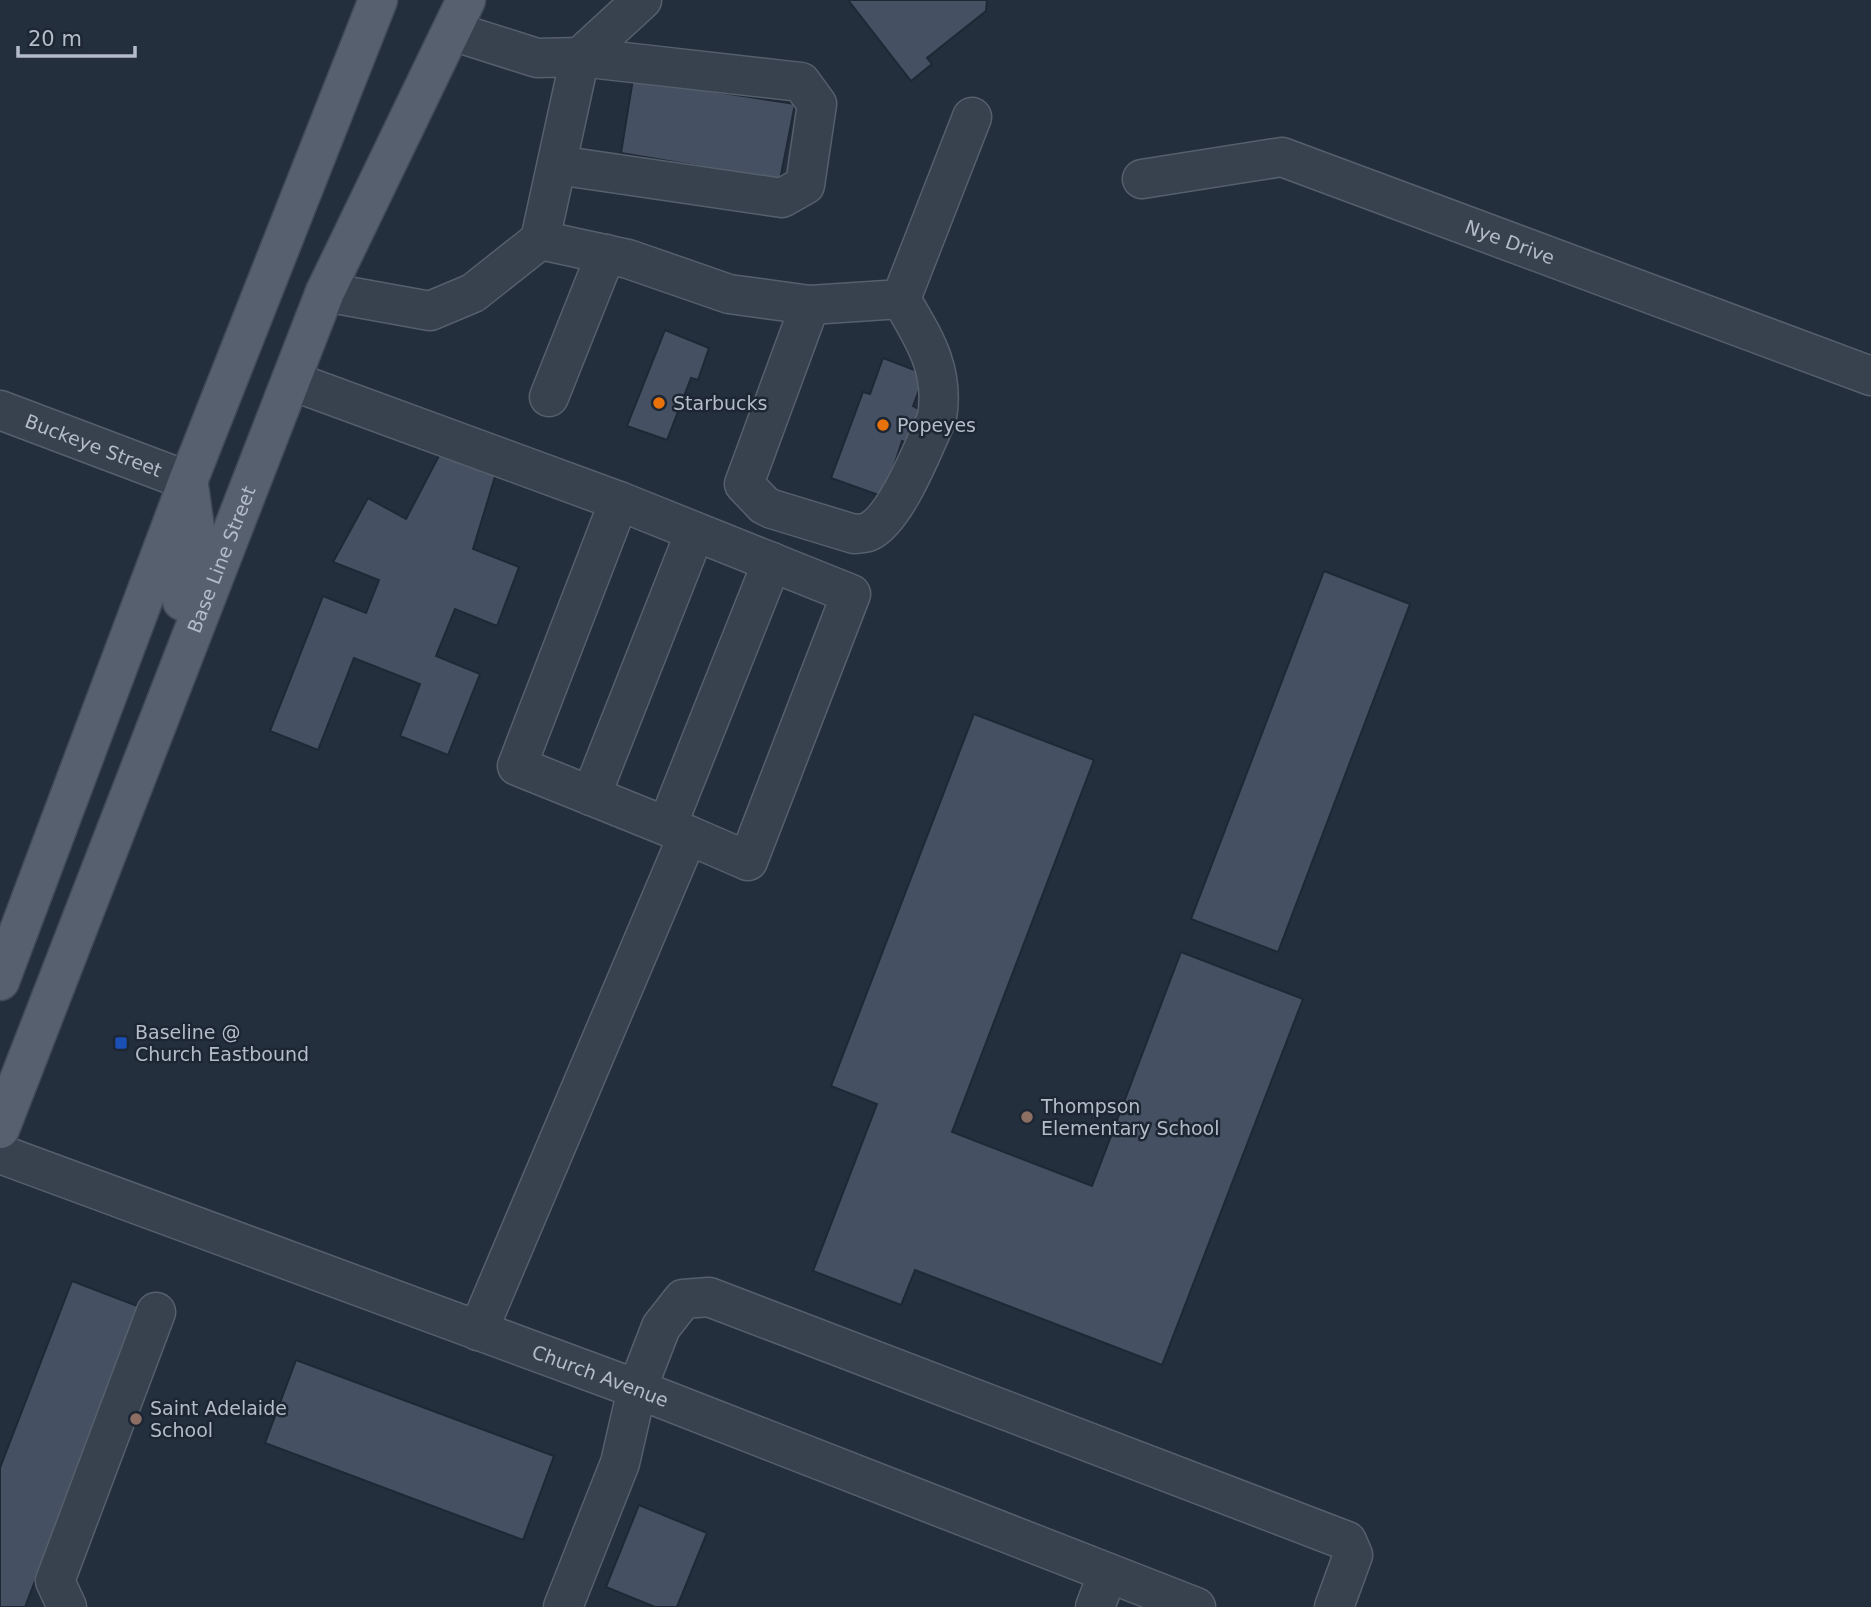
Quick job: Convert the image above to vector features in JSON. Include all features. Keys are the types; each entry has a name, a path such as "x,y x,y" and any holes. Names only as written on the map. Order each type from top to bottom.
{"main road":[{"path":"0,981 188,481 379,0"},
{"name":"Base Line Street","path":"0,1129 326,292 459,16"},
{"path":"271,271 326,292"},
{"path":"159,724 157,674 198,550 188,481"}],"street":[{"path":"326,292 430,311 473,293 540,240 580,57 642,0"},
{"path":"459,16 537,58 580,57 801,82 817,104 805,185 782,198 556,165"},
{"path":"901,299 972,117"},
{"name":"Nye Drive","path":"1142,179 1282,157 1871,376"},
{"path":"540,240 628,259 729,294 810,305 901,299"},
{"path":"549,397 606,254"},
{"path":"810,305 744,484 764,505 772,509 854,534 873,530 897,502 937,418 939,405 934,359 901,299"},
{"path":"292,381 619,501 851,594 748,861 517,766 619,501"},
{"name":"Buckeye Street","path":"0,410 188,481"},
{"path":"591,796 695,532"},
{"path":"478,1331 677,831 772,562"},
{"name":"Church Avenue","path":"0,1154 637,1390 1102,1590 1196,1607"},
{"path":"563,1607 620,1463 637,1390 661,1326 682,1299 709,1297 1347,1541 1353,1555 1334,1607"},
{"path":"67,1607 55,1581 156,1312"}],"building":[{"path":"848,0 987,0 986,11 927,58 932,64 911,81"},
{"path":"633,79 795,104 780,180 621,153"},
{"name":"Starbucks","path":"665,330 709,348 698,380 691,378 667,440 627,426"},
{"name":"Popeyes","path":"883,358 925,374 913,406 921,410 909,443 902,441 884,497 831,478 863,392 870,394"},
{"path":"443,448 497,470 473,549 519,567 497,626 455,609 436,656 480,674 448,755 400,736 420,684 354,658 318,750 270,731 323,596 366,613 379,580 333,562 368,498 406,519"},
{"path":"1324,571 1410,604 1278,952 1191,919"},
{"path":"974,714 1094,760 952,1132 1092,1186 1181,952 1303,999 1162,1365 915,1270 901,1305 813,1271 877,1104 831,1086"},
{"path":"72,1281 140,1307 25,1607 0,1607 0,1468"},
{"path":"296,1360 554,1456 523,1540 265,1443"},
{"path":"639,1505 707,1533 677,1607 655,1607 606,1587"}],"place":[{"name":"Starbucks","path":"659,403"},
{"name":"Popeyes","path":"883,425"},
{"name":"Baseline @ Church Eastbound","path":"121,1043"},
{"name":"Thompson Elementary School","path":"1027,1117"},
{"name":"Saint Adelaide School","path":"136,1419"}]}
